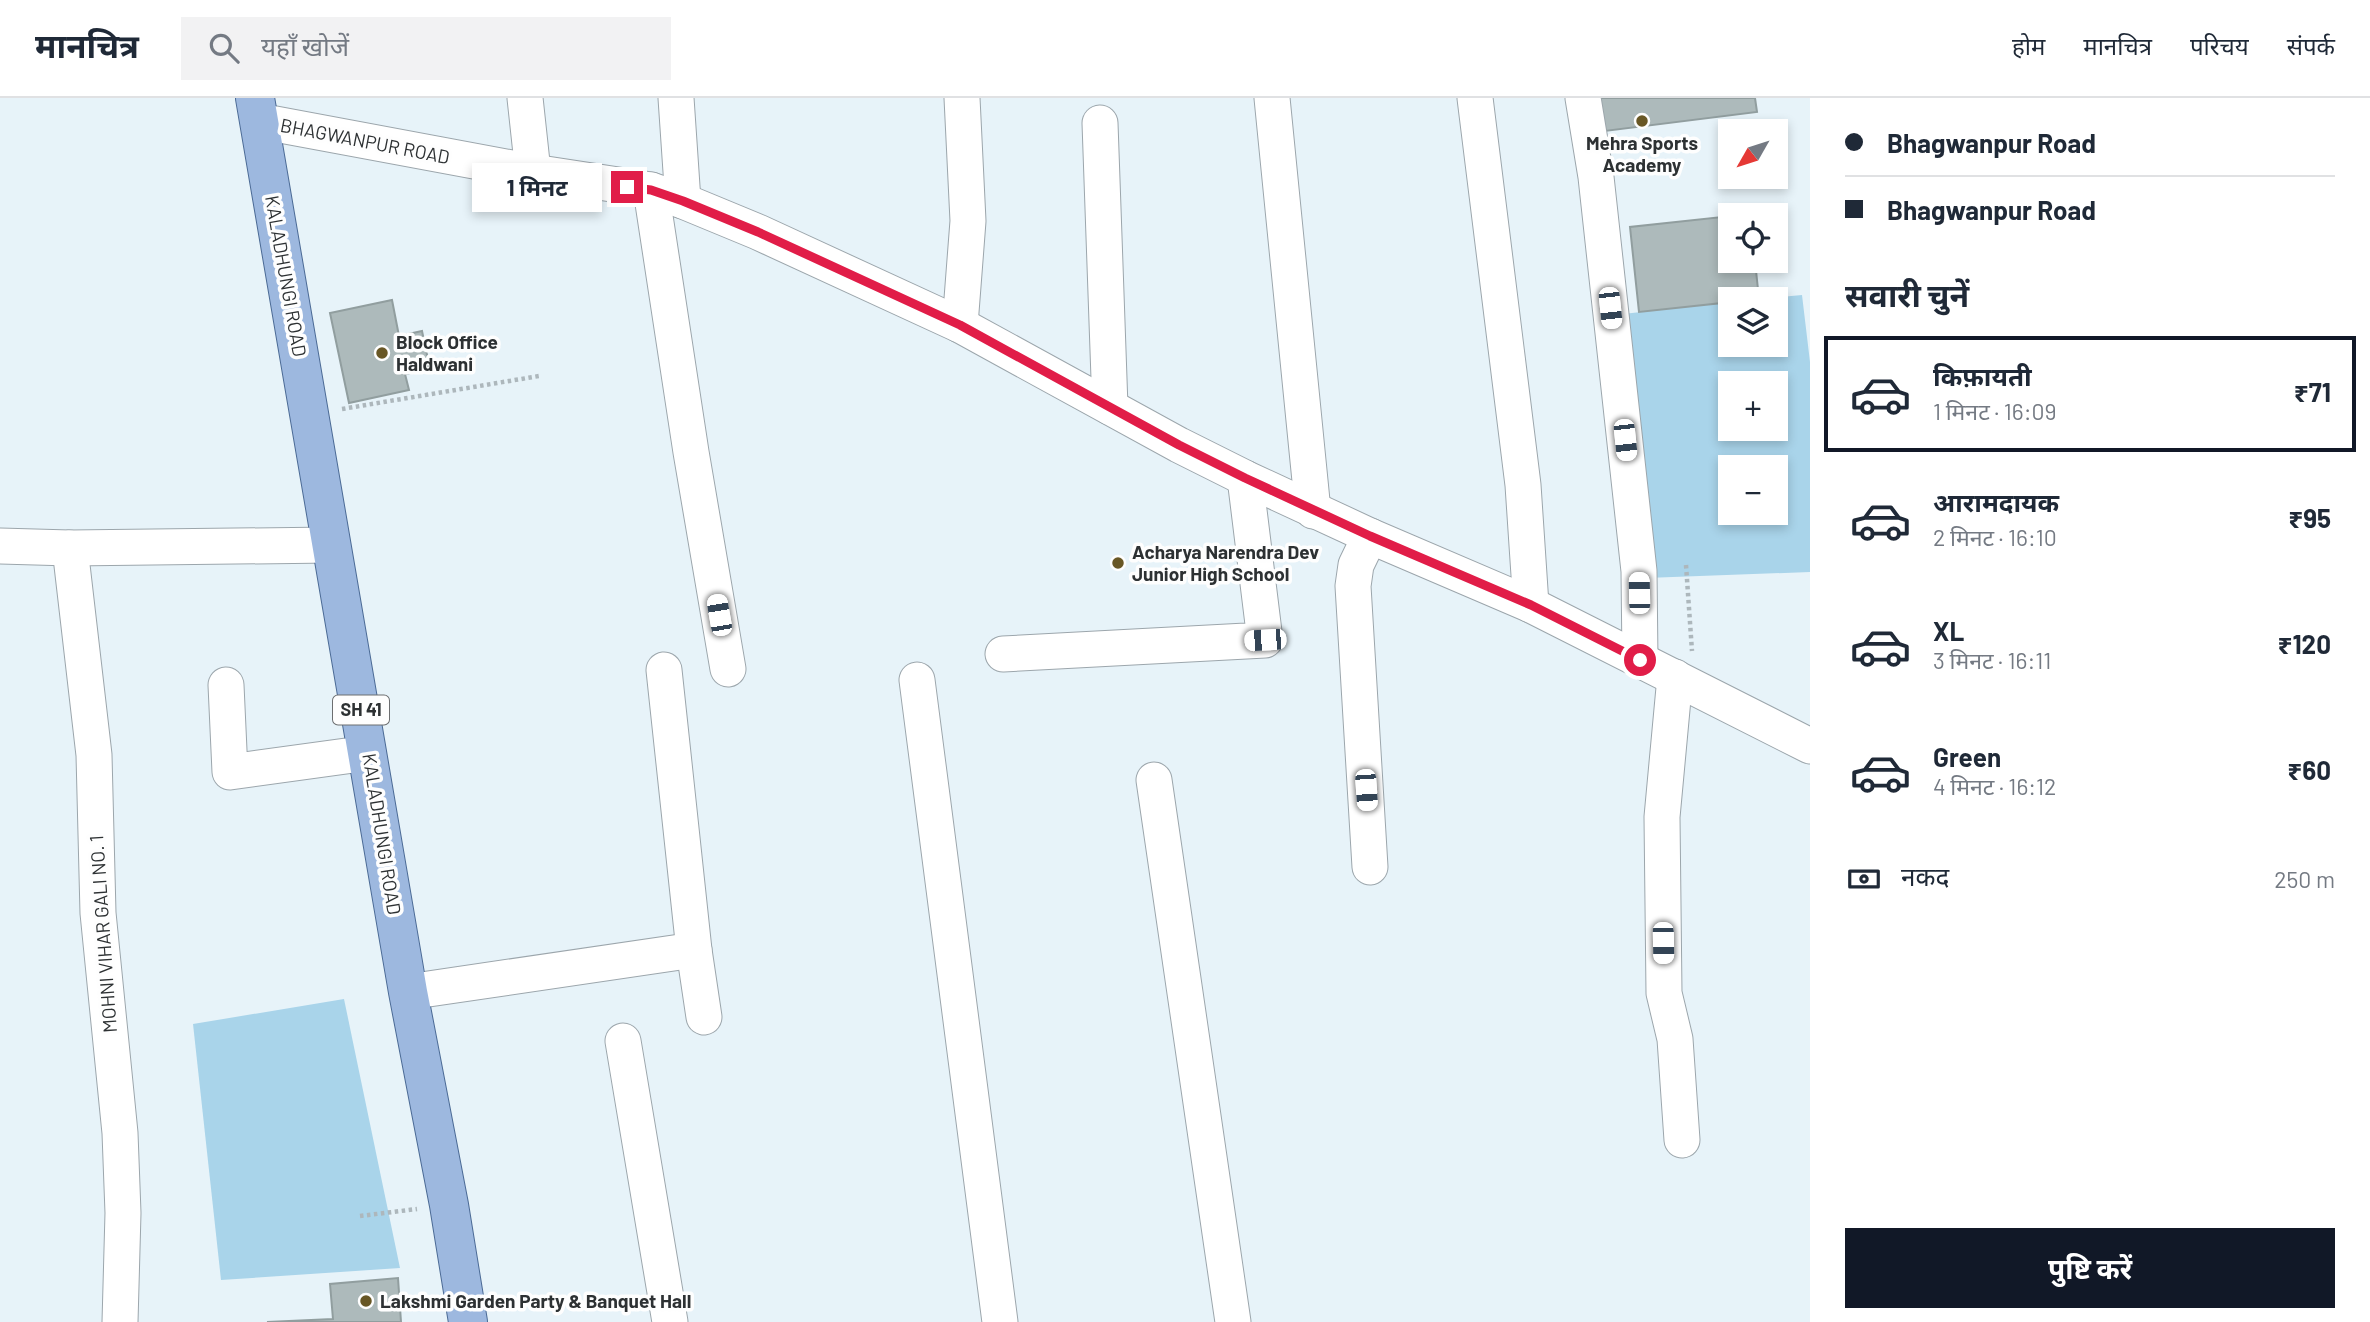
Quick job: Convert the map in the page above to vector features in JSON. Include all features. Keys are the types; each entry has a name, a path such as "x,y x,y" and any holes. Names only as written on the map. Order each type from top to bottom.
{"main road":[{"name":"KALADHUNGI ROAD","path":"257,109 408,992 449,1205 468,1322"}],"street":[{"path":"525,98 533,172"},
{"path":"676,98 667,196 691,452 728,669"},
{"path":"960,325 968,221 962,98"},
{"path":"1272,98 1313,511"},
{"path":"1475,98 1523,485 1531,605"},
{"path":"1583,98 1596,177 1639,571 1640,660"},
{"name":"BHAGWANPUR ROAD","path":"257,109 533,172 667,196 758,232 960,325 1245,478 1313,511 1531,605 1810,747"},
{"path":"1100,123 1110,407"},
{"path":"1003,654 1265,640 1245,478"},
{"path":"1370,536 1356,565 1353,586 1370,867"},
{"path":"0,546 70,548 332,545"},
{"name":"MOHNI VIHAR GALI NO. 1","path":"70,548 94,755 98,913 120,1133 123,1213 120,1322"},
{"path":"664,670 694,950 704,1017"},
{"path":"917,680 1000,1322"},
{"path":"1682,1140 1675,1039 1664,993 1662,817 1684,682"},
{"path":"226,685 230,772 368,753"},
{"path":"1154,780 1233,1322"},
{"path":"408,992 694,950"},
{"path":"622,1041 670,1322"}],"path":[{"path":"310,415 539,376"},
{"path":"1684,682 1686,565"},
{"path":"360,1216 449,1205"}],"shaded area":[{"path":"1802,295 1810,362 1810,572 1646,578 1623,314 1718,303 1718,357 1788,357 1788,296"},
{"path":"344,999 400,1268 221,1280 193,1024"}],"building":[{"name":"Mehra Sports Academy","path":"1600,98 1755,98 1757,112 1605,131"},
{"path":"1718,217 1718,273 1756,273 1758,287 1718,287 1718,303 1639,312 1630,227"},
{"name":"Block Office Haldwani","path":"392,300 399,336 422,331 430,369 405,374 409,390 349,403 330,313"},
{"name":"Lakshmi Garden Party & Banquet Hall","path":"398,1278 401,1322 267,1322 333,1319 330,1284"}],"place":[{"name":"Mehra Sports Academy","path":"1642,121"},
{"name":"Block Office Haldwani","path":"382,353"},
{"name":"Acharya Narendra Dev Junior High School","path":"1118,563"},
{"name":"Lakshmi Garden Party & Banquet Hall","path":"366,1301"}],"route":[{"path":"627,187 651,190 758,232 960,325 1179,445 1245,478 1313,511 1531,605 1640,660"}]}
